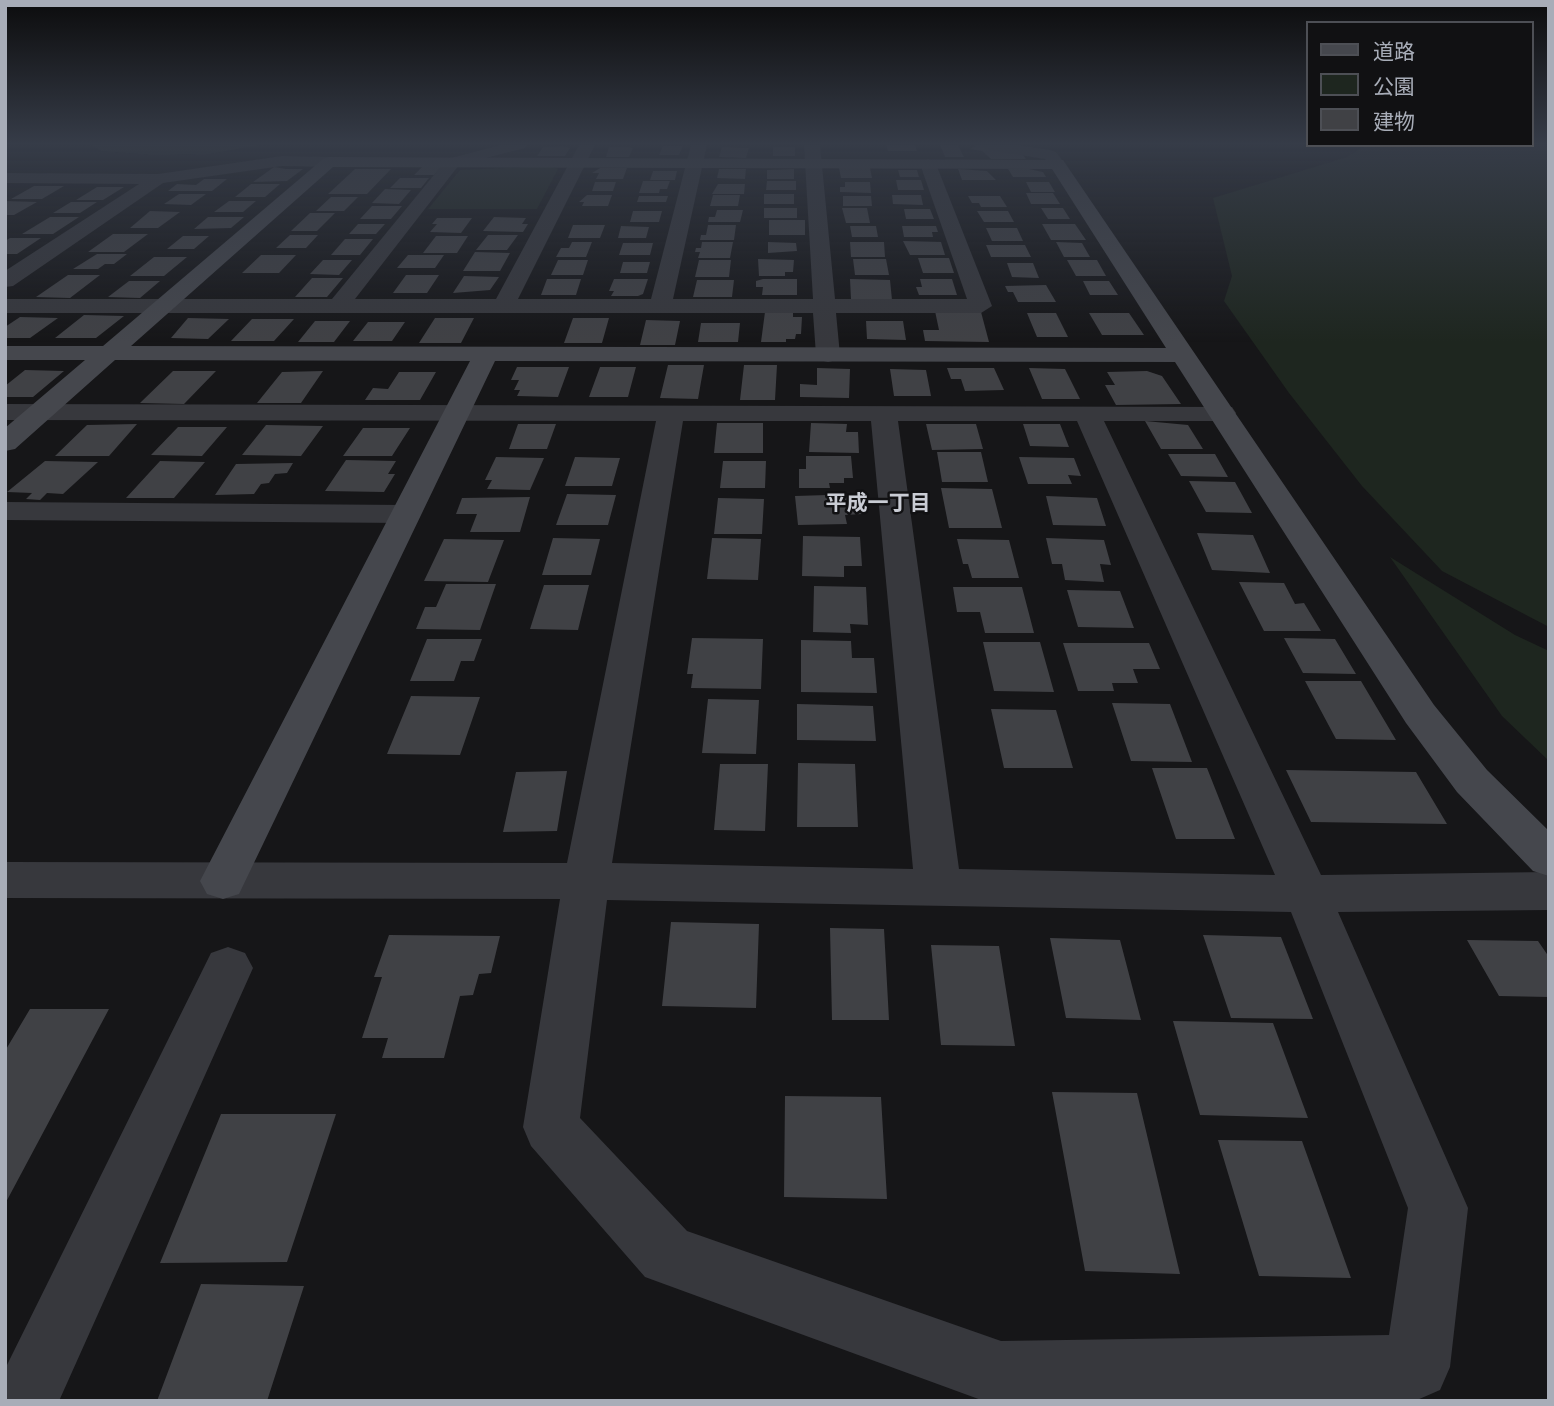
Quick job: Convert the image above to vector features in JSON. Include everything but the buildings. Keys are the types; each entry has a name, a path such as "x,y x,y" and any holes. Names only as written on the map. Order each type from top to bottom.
{"street":[{"path":"5,281 111,211"},
{"path":"5,443 273,211"},
{"path":"338,306 414,211"},
{"path":"504,306 553,211"},
{"path":"660,306 683,211"},
{"path":"818,211 828,355"},
{"path":"5,306 981,306 945,211"},
{"path":"1089,211 1420,714 1472,781 1549,859"},
{"path":"5,353 1186,355"},
{"path":"223,881 486,354"},
{"path":"5,412 1223,413"},
{"path":"671,414 586,881 551,1127 667,1255 1001,1374 1417,1367 1438,1208 1307,894 1087,414"},
{"path":"884,414 938,887"},
{"path":"5,511 406,513"},
{"path":"5,880 586,881 1307,894 1549,891"},
{"path":"25,1401 228,968"}],"green space":[{"path":"1216,211 1549,211 1549,627 1442,571 1362,486 1289,393 1224,301 1232,276"},
{"path":"1390,557 1515,635 1549,651 1549,761 1502,716"}],"district":[{"name":"平成一丁目","path":"878,504"}]}
